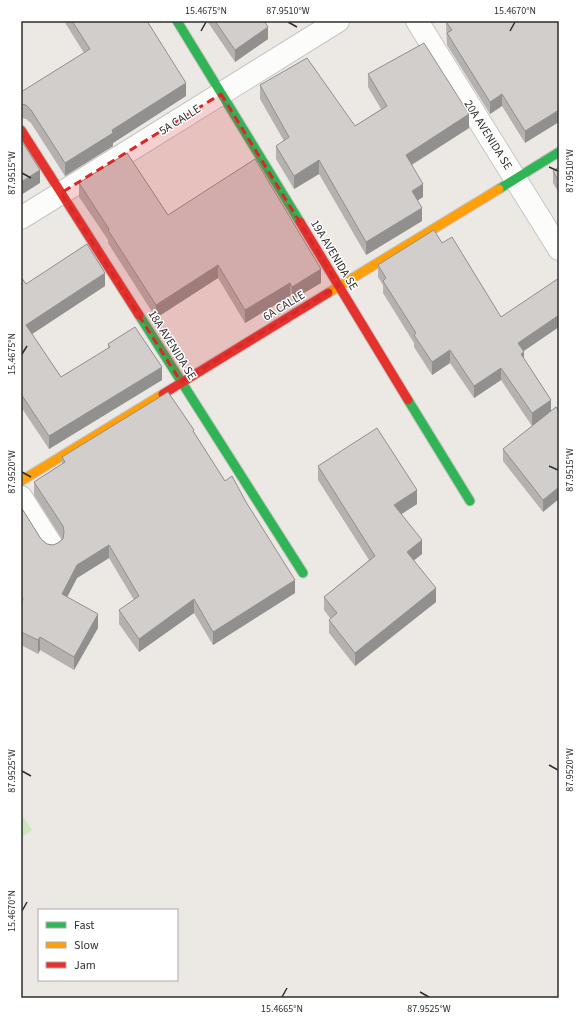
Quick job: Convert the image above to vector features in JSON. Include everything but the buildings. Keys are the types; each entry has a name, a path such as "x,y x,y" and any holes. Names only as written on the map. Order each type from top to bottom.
{"street":[{"name":"19A AVENIDA SE","path":"177,21 470,501"},
{"name":"5A CALLE","path":"21,218 338,21"},
{"name":"20A AVENIDA SE","path":"417,21 559,250"},
{"name":"18A AVENIDA SE","path":"21,130 303,574"},
{"name":"6A CALLE","path":"21,481 559,152"},
{"path":"21,497 52,546"}],"highlighted area":[{"path":"221,94 339,286 181,382 61,193"}],"green space":[{"path":"21,814 32,830 21,838"}],"traffic: fast":[{"path":"177,21 300,222"},
{"path":"499,189 559,152"},
{"path":"139,315 303,573"},
{"path":"408,400 470,501"}],"traffic: slow":[{"path":"328,293 499,189"},
{"path":"21,481 163,394"}],"traffic: jam":[{"path":"21,130 139,315"},
{"path":"300,222 408,400"},
{"path":"163,394 328,293"}]}
